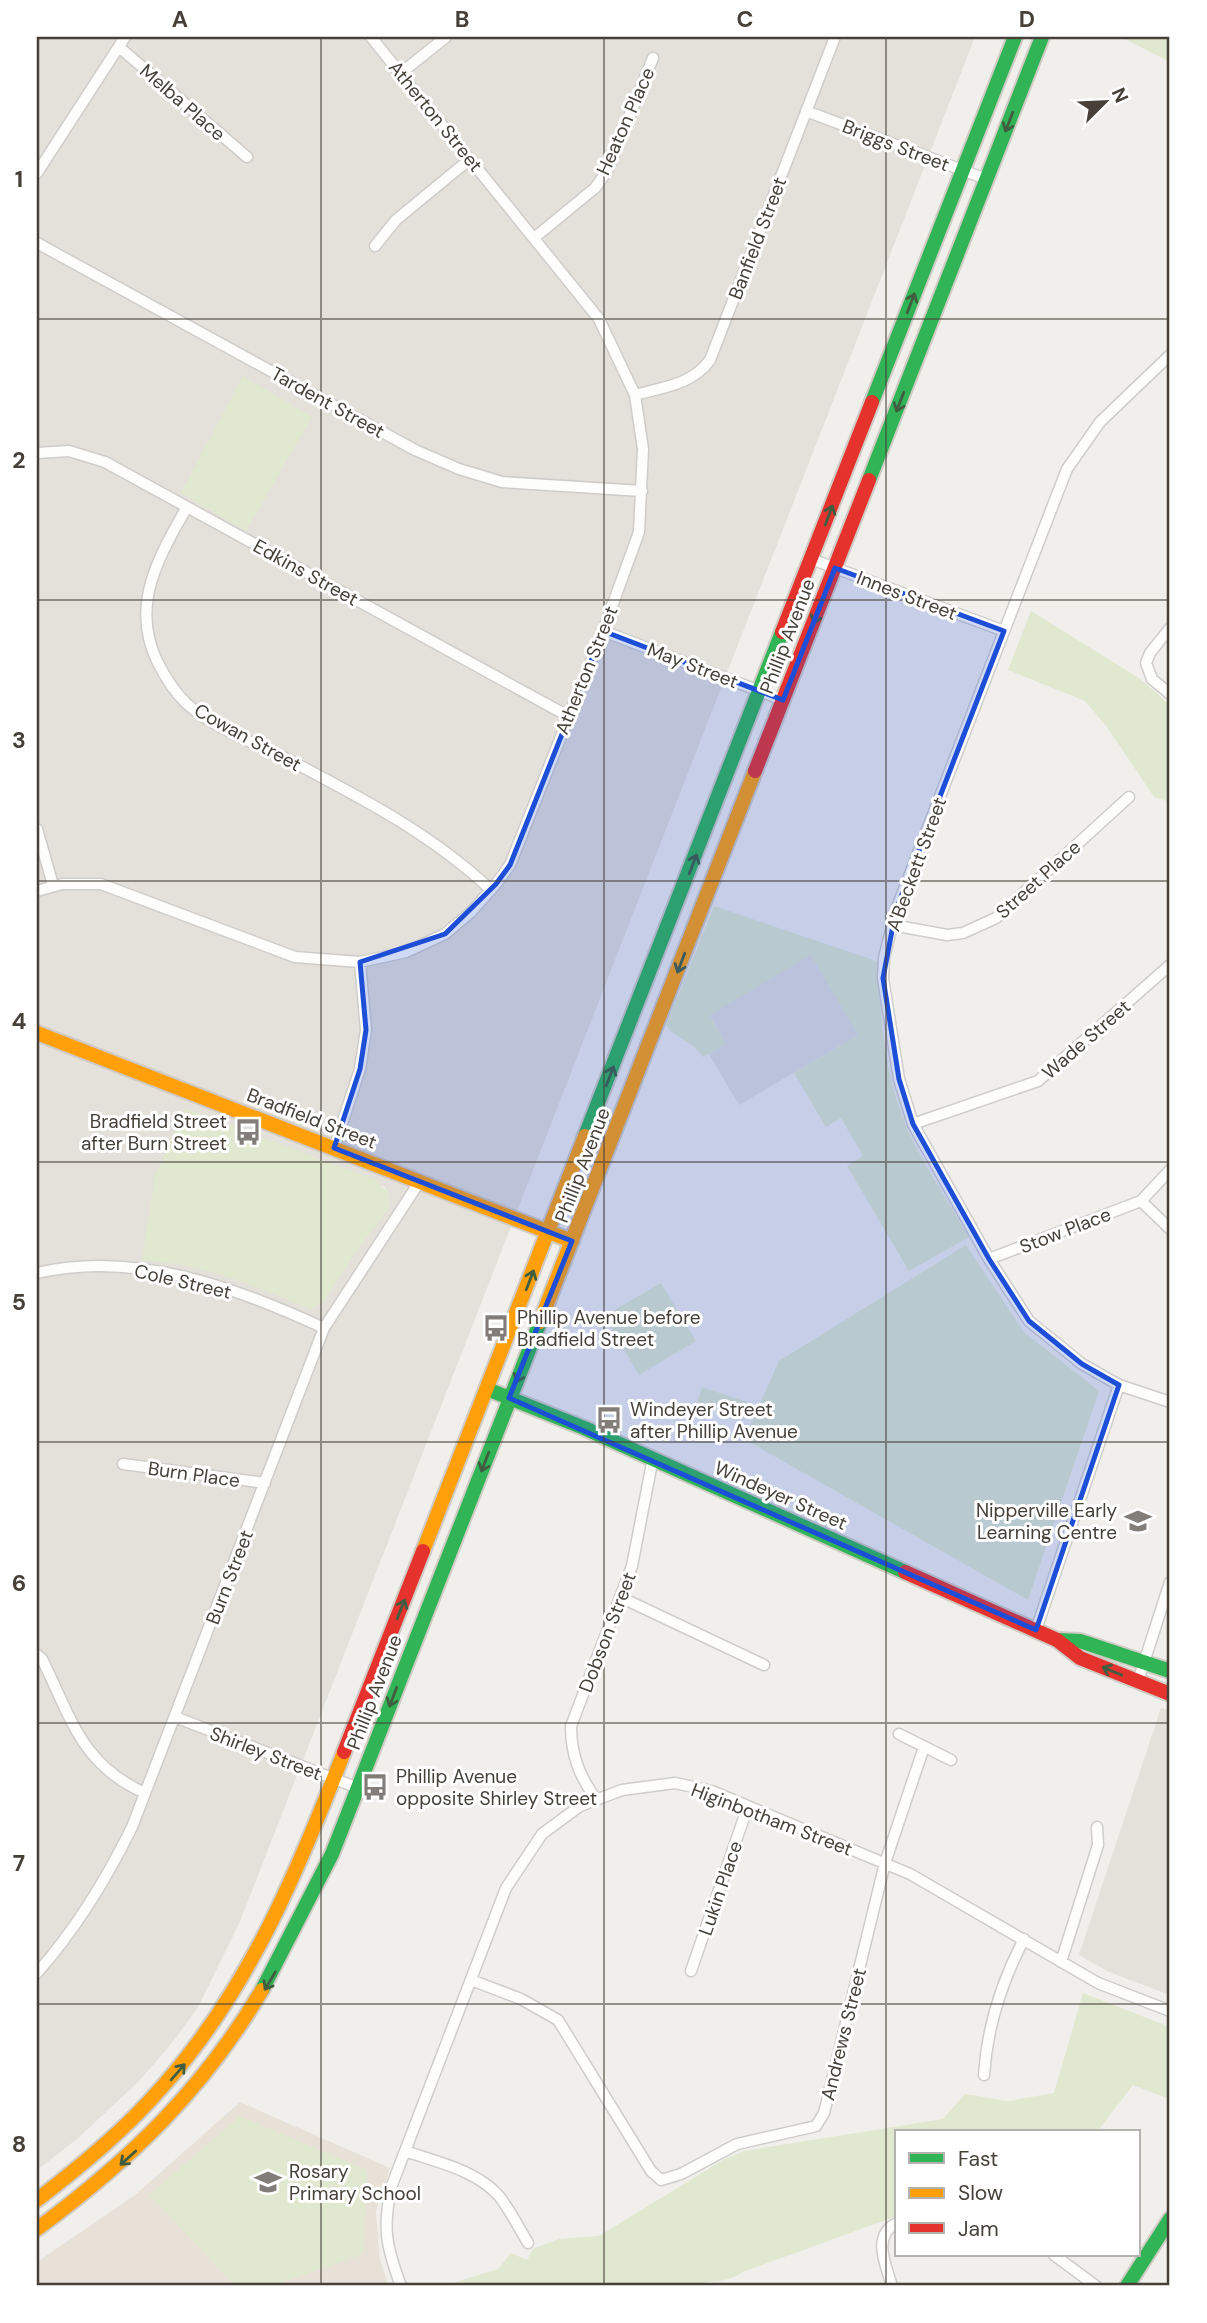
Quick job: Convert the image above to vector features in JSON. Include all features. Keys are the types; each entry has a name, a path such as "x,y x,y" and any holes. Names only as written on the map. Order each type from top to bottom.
{"main road":[{"name":"Phillip Avenue","path":"37,2200 97,2155 187,2062 224,2010 273,1925 334,1779 550,1231 1015,37"},
{"name":"Phillip Avenue","path":"37,2229 77,2201 174,2114 247,2020 296,1934 358,1788 1042,37"},
{"name":"Bradfield Street","path":"37,1033 572,1241"},
{"name":"Windeyer Street","path":"487,1389 653,1458 1036,1630 1057,1640 1080,1658 1170,1694"},
{"name":"Windeyer Street","path":"1057,1640 1080,1641 1170,1671"},
{"path":"1127,2286 1170,2219"}],"street":[{"path":"37,173 125,37"},
{"name":"Atherton Street","path":"37,891 53,885 101,884 295,957 360,962 405,952 445,934 471,912 510,865 603,631 639,532 643,449 635,396 599,319 372,37"},
{"path":"401,73 446,37"},
{"name":"Banfield Street","path":"635,396 687,381 699,375 710,360 835,37"},
{"name":"Melba Place","path":"119,47 247,157"},
{"name":"Heaton Place","path":"534,238 595,188 607,171 653,58"},
{"name":"Briggs Street","path":"806,111 986,179"},
{"path":"375,246 396,220 470,159"},
{"name":"Tardent Street","path":"37,243 415,450 459,469 502,482 642,491"},
{"name":"A'Beckett Street","path":"1170,355 1100,422 1067,469 892,925 884,958 883,978 899,1079 914,1124 989,1259 1029,1321 1082,1364 1119,1385 1170,1402"},
{"name":"Edkins Street","path":"37,453 68,451 85,454 568,716"},
{"name":"Cowan Street","path":"187,507 154,566 146,607 151,649 172,688 188,704 231,732 417,829 491,890"},
{"name":"Innes Street","path":"811,559 1004,631"},
{"path":"1170,628 1150,653 1146,663 1153,679 1170,694"},
{"name":"May Street","path":"603,631 783,700"},
{"name":"Street Place","path":"892,925 947,934 963,933 996,918 1129,797"},
{"path":"37,829 53,885"},
{"path":"334,1148 360,1069 366,1030 360,962"},
{"name":"Wade Street","path":"914,1124 1038,1081 1170,965"},
{"name":"Stow Place","path":"989,1259 1141,1201 1170,1170"},
{"name":"Burn Street","path":"37,1973 62,1945 104,1882 132,1827 324,1328 421,1181"},
{"path":"1141,1201 1170,1229"},
{"name":"Cole Street","path":"37,1273 98,1267 149,1269 229,1289 324,1328"},
{"path":"1036,1630 1119,1385"},
{"name":"Dobson Street","path":"596,1799 577,1768 571,1744 571,1726 632,1566 653,1458"},
{"name":"Burn Place","path":"123,1464 265,1483"},
{"path":"1138,1681 1170,1582"},
{"path":"620,1597 764,1665"},
{"path":"37,1655 42,1659 87,1751 112,1777 145,1793"},
{"name":"Shirley Street","path":"175,1717 358,1788"},
{"path":"899,1734 951,1760"},
{"name":"Andrews Street","path":"471,1980 521,1999 558,2020 652,2171 661,2180 670,2179 737,2144 808,2130 821,2120 884,1863 924,1746"},
{"name":"Higinbotham Street","path":"401,2286 389,2250 384,2219 392,2185 506,1888 542,1834 561,1819 596,1799 622,1790 675,1783 699,1786 911,1874 1061,1962 1125,1996 1170,2011"},
{"name":"Lukin Place","path":"691,1971 748,1806"},
{"path":"1061,1962 1098,1845 1097,1826"},
{"path":"984,2075 986,2039 1014,1958 1024,1939"},
{"path":"405,2151 468,2173 485,2183 499,2197 528,2243"},
{"path":"892,2286 882,2245 886,2232 895,2225"},
{"path":"1055,2256 1096,2286"}],"highlighted area":[{"path":"835,568 1004,631 896,910 883,978 899,1079 913,1124 989,1259 1029,1321 1082,1364 1119,1385 1036,1630 509,1398 572,1241 334,1148 360,1069 366,1030 360,962 445,934 496,884 510,865 603,631 783,700"}],"shaded area":[{"path":"37,37 975,37 239,1924 197,2009 168,2048 138,2082 77,2139 37,2170","holes":["384,1186 388,1192 389,1207 312,1309 243,1279 185,1263 142,1260"]},
{"path":"811,955 858,1035 739,1105 709,1054 726,1044 710,1015"},
{"path":"1161,1708 1170,1711 1170,1995 1109,1972 1079,1955"},
{"name":"Rosary Primary School","path":"240,2102 390,2168 376,2211 380,2260 389,2286 37,2286 37,2262 135,2195"}],"green space":[{"path":"1121,37 1170,37 1170,62"},
{"path":"243,376 312,417 246,531 181,493"},
{"path":"1031,611 1139,678 1170,705 1170,802 1154,797 1107,727 1085,701 1008,670"},
{"path":"714,906 879,962 880,1006 895,1094 910,1135 969,1237 909,1271 847,1166 863,1156 841,1118 826,1127 794,1073 858,1035 710,1016 726,1044 703,1057 666,1025"},
{"path":"185,1108 375,1180 388,1192 389,1207 352,1257 325,1301 311,1309 209,1272 142,1260 155,1176"},
{"path":"966,1245 1024,1332 1099,1391 1028,1600 744,1439 779,1361"},
{"path":"661,1283 696,1341 639,1375 604,1316"},
{"path":"702,1387 750,1403 744,1420 697,1403"},
{"path":"1083,1993 1170,2027 1170,2099 1133,2085 1099,2130 895,2130 895,2217 736,2276 693,2286 443,2286 498,2269 511,2253 527,2260 533,2249 559,2239 599,2236 723,2160 744,2151 943,2119 965,2094 1008,2101 1054,2093"},
{"name":"Rosary Primary School","path":"240,2116 367,2170 363,2254 272,2286 236,2286 149,2195"}],"traffic: fast":[{"path":"872,402 1015,37"},
{"path":"869,480 1042,37"},
{"path":"585,1136 782,632"},
{"path":"262,1990 332,1854 540,1322"},
{"path":"487,1389 584,1428 905,1572"},
{"path":"1057,1640 1080,1641 1170,1671"},
{"path":"1127,2286 1170,2219"}],"traffic: slow":[{"path":"540,1322 755,771"},
{"path":"37,1033 572,1241"},
{"path":"423,1551 585,1136"},
{"path":"37,2200 103,2146 149,2102 194,2049 221,2010 246,1969 289,1884 344,1752"},
{"path":"37,2229 103,2177 162,2121 215,2060 262,1990"}],"traffic: jam":[{"path":"782,632 872,402"},
{"path":"755,771 869,480"},
{"path":"344,1752 423,1551"},
{"path":"905,1572 1057,1640 1080,1658 1170,1694"}],"place":[{"name":"Bradfield Street after Burn Street","path":"248,1132"},
{"name":"Phillip Avenue before Bradfield Street","path":"496,1328"},
{"name":"Windeyer Street after Phillip Avenue","path":"609,1420"},
{"name":"Nipperville Early Learning Centre","path":"1138,1521"},
{"name":"Phillip Avenue opposite Shirley Street","path":"375,1787"},
{"name":"Rosary Primary School","path":"268,2182"}]}
